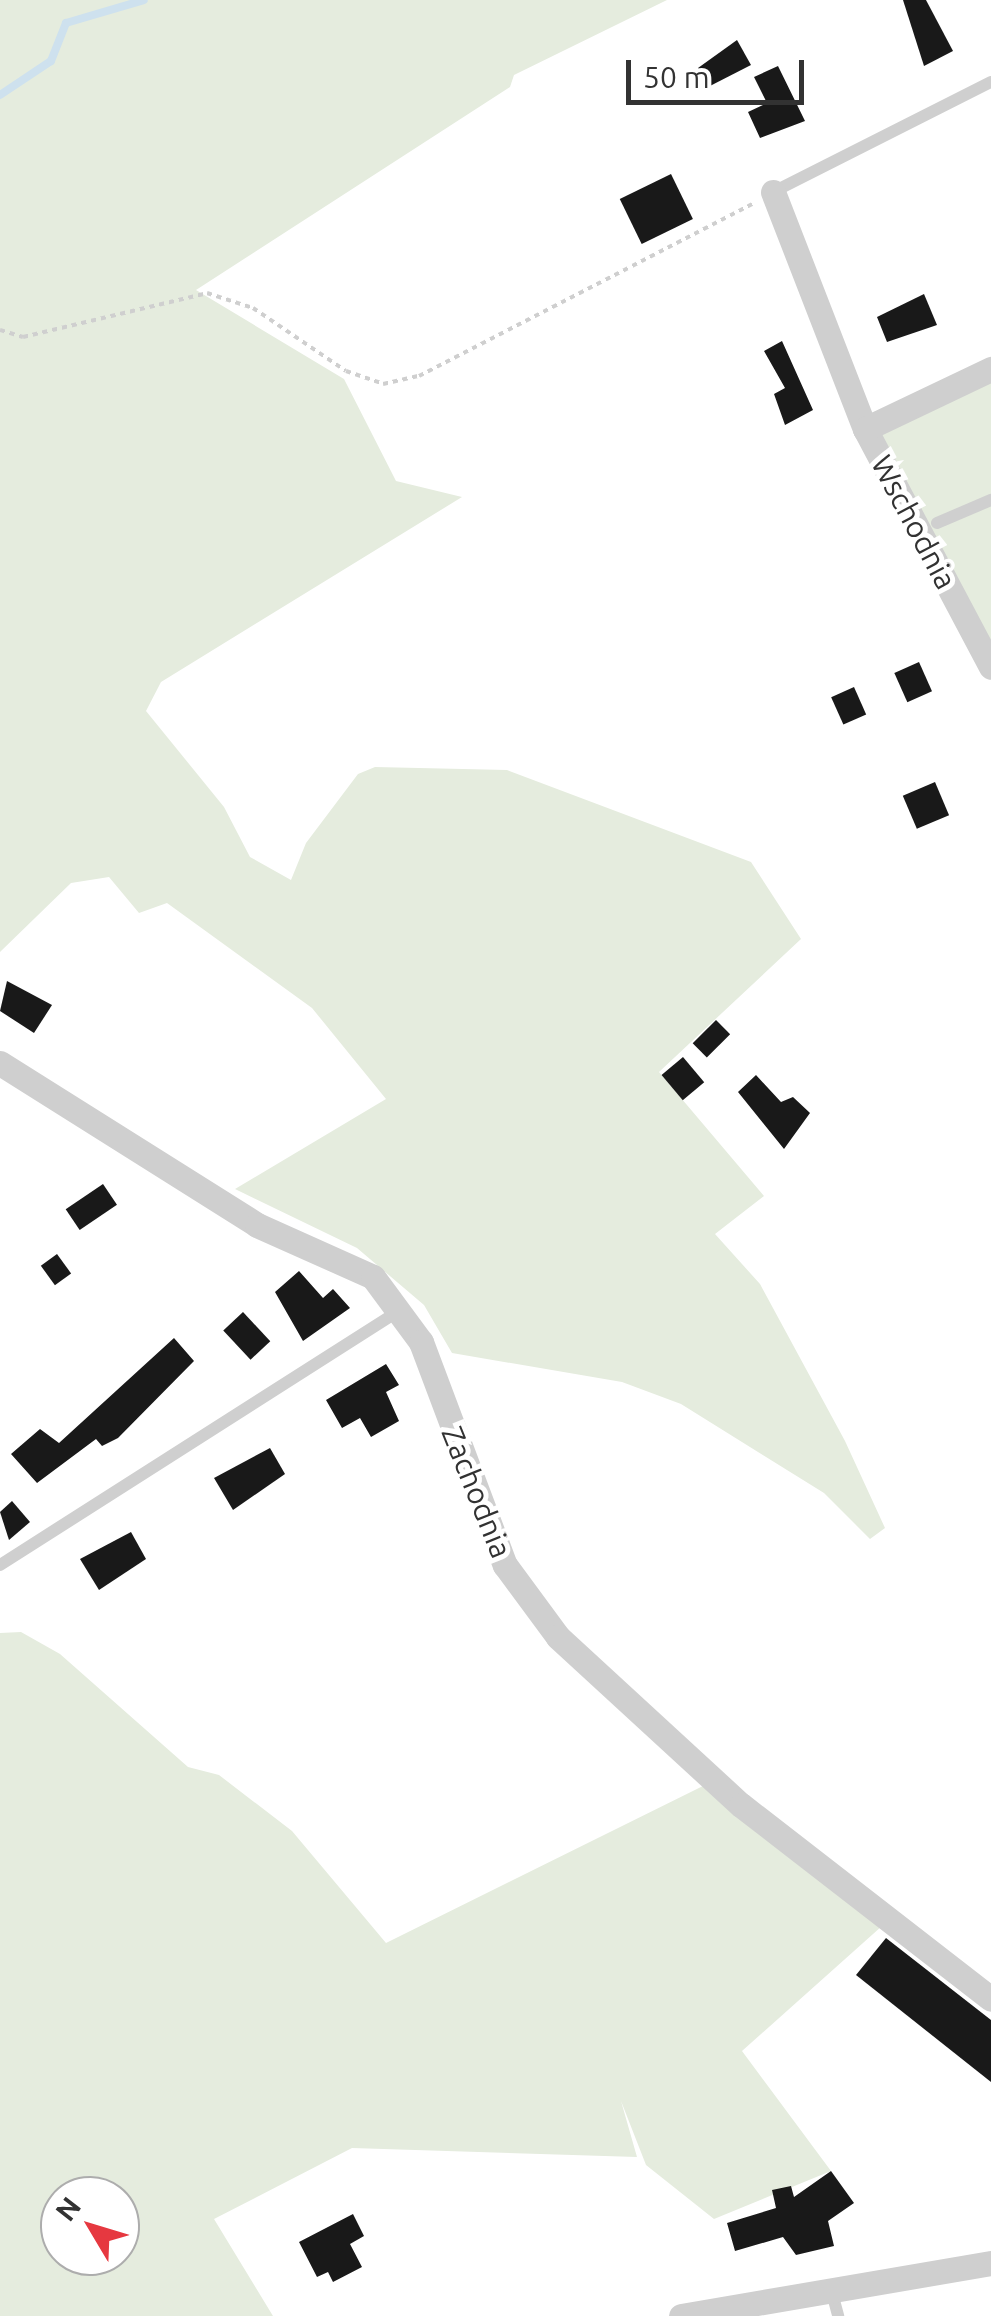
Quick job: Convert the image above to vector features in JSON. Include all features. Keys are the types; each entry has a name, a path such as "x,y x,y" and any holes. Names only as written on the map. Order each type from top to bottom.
{"street":[{"name":"Wschodnia","path":"773,192 865,429 991,667"},
{"name":"Wschodnia","path":"865,429 991,369"},
{"name":"Zachodnia","path":"0,1063 241,1216 373,1277 404,1308 505,1565 558,1636 741,1805 991,2000"},
{"path":"681,2316 830,2286 991,2263"}],"lane":[{"path":"773,192 991,82"},
{"path":"937,522 991,500"},
{"path":"0,1565 404,1308"},
{"path":"830,2286 838,2316"}],"path":[{"path":"0,330 23,337 207,292 253,308 346,371 382,384 418,376 773,192"}],"shaded area":[{"path":"0,0 667,0 514,75 510,87 196,290 344,379 396,481 462,497 161,682 146,711 224,807 250,857 291,880 306,843 358,774 375,767 507,770 751,862 801,939 659,1072 764,1196 715,1234 760,1284 845,1441 885,1528 870,1539 824,1493 681,1404 622,1382 452,1353 424,1305 357,1248 235,1189 386,1099 312,1008 167,903 139,913 109,877 71,883 0,952"},
{"path":"991,363 991,645 867,415"},
{"path":"21,1632 60,1654 188,1767 219,1775 292,1831 386,1943 709,1783 882,1926 742,2051 831,2171 714,2219 646,2165 621,2101 637,2157 352,2148 214,2219 273,2316 0,2316 0,1633"}],"building":[{"path":"903,0 926,0 953,51 924,66"},
{"path":"737,40 751,65 708,87 698,68"},
{"path":"778,66 805,121 760,138 748,112 767,103 754,77"},
{"path":"671,174 693,219 642,244 620,199"},
{"path":"924,294 937,325 887,342 877,317"},
{"path":"782,341 813,410 785,425 774,394 785,388 764,351"},
{"path":"919,662 932,691 907,702 894,673"},
{"path":"854,687 866,714 843,725 831,697"},
{"path":"935,782 949,815 917,829 903,796"},
{"path":"7,981 52,1005 34,1033 0,1011"},
{"path":"716,1020 730,1034 707,1057 693,1043"},
{"path":"683,1057 704,1082 683,1100 662,1075"},
{"path":"756,1075 781,1102 793,1097 810,1113 784,1149 738,1092"},
{"path":"103,1184 117,1205 80,1230 66,1209"},
{"path":"57,1254 71,1273 55,1285 41,1266"},
{"path":"299,1271 323,1298 333,1289 350,1308 303,1341 275,1292"},
{"path":"243,1312 270,1341 251,1360 223,1330"},
{"path":"174,1338 194,1361 118,1438 102,1446 96,1439 37,1483 11,1454 40,1429 59,1443"},
{"path":"386,1364 399,1385 386,1392 399,1421 371,1437 360,1418 342,1428 326,1400"},
{"path":"270,1448 285,1474 233,1510 214,1478"},
{"path":"12,1501 30,1522 9,1540 0,1512"},
{"path":"131,1532 146,1559 99,1590 80,1559"},
{"path":"886,1938 991,2020 991,2082 856,1975"},
{"path":"831,2171 854,2203 828,2221 834,2246 796,2255 783,2237 735,2251 727,2223 776,2208 772,2190 791,2186 794,2197"},
{"path":"353,2214 364,2236 350,2244 362,2267 333,2282 328,2272 317,2277 299,2242"}],"waterway":[{"path":"0,95 51,61 66,23 144,0"}]}
